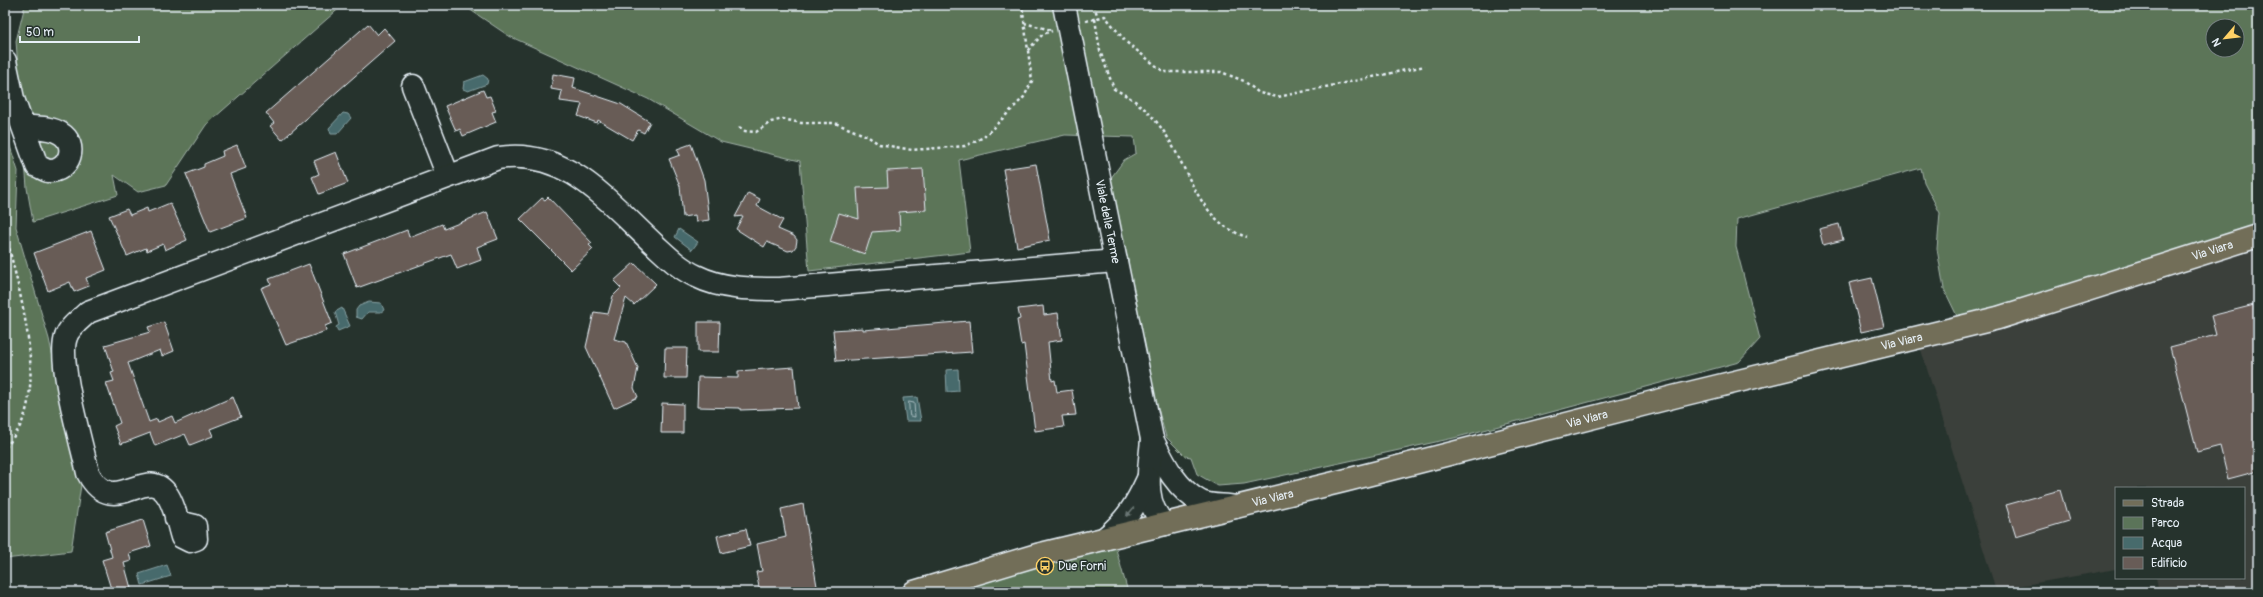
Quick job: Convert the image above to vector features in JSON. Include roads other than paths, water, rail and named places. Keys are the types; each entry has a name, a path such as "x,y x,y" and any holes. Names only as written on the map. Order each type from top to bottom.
{"main road":[{"name":"Via Viara","path":"914,592 1037,555 1998,318 2258,236"}],"street":[{"name":"Viale delle Terme","path":"1064,5 1152,439 1166,467 1182,488 1202,502 1236,507"},
{"path":"5,61 13,99 24,126"},
{"path":"413,86 448,176"},
{"path":"176,518 168,496 158,487 149,484 111,494 102,492 94,484 88,473 66,370 64,350 66,337 74,326 88,312 498,158 529,157 547,160 590,185 683,269 712,283 743,289 779,289 1116,260"},
{"name":"Viale delle Terme","path":"1152,439 1148,479 1153,508 1157,518 1170,523"},
{"name":"Viale delle Terme","path":"1104,539 1118,527 1135,507 1148,479"},
{"path":"1170,523 1182,488"}],"water":[{"path":"483,75 488,79 487,84 468,91 463,89 464,82"},
{"path":"343,113 348,114 351,118 337,134 331,134 329,128"},
{"path":"679,229 698,242 692,250 675,237"},
{"path":"369,302 381,303 384,310 381,312 368,312 362,319 356,317 356,310 359,306"},
{"path":"342,308 350,326 338,331 336,327 339,325 335,312"},
{"path":"958,369 959,391 947,392 946,370"},
{"path":"917,397 921,421 906,421 903,398"},
{"path":"167,565 171,576 142,585 139,574"}],"place":[{"name":"Due Forni","path":"1045,566"}]}
